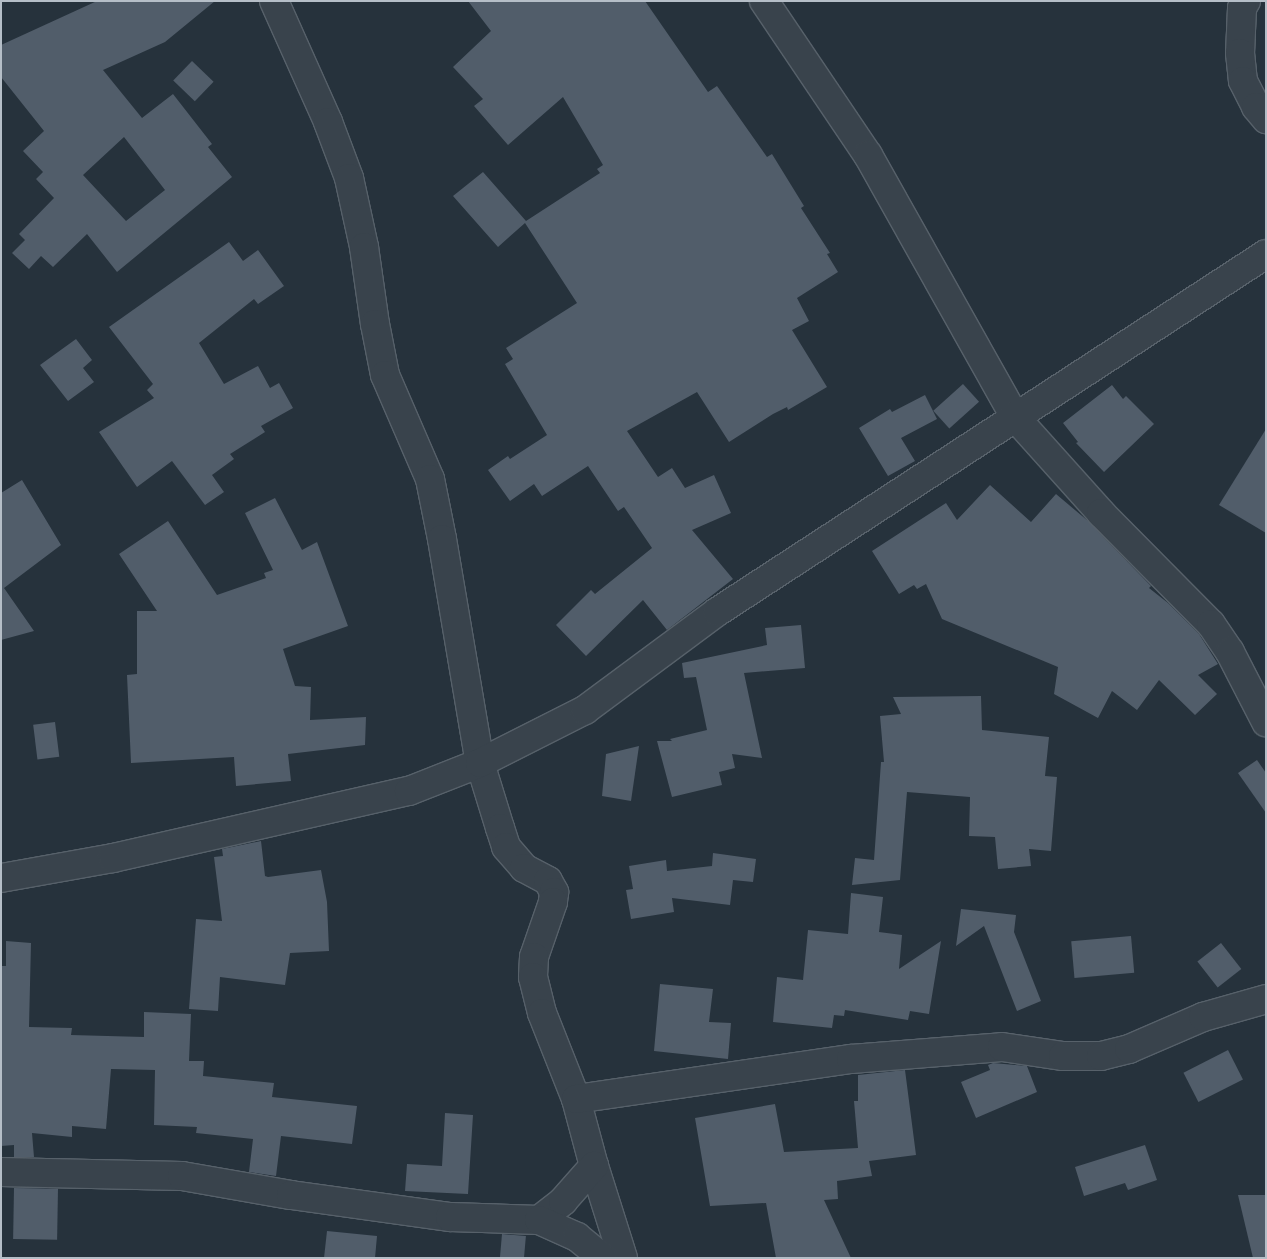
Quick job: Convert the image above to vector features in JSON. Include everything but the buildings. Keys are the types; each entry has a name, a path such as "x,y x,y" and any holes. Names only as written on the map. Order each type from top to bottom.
{"street":[{"path":"274,1 328,122 349,178 364,247 375,324 385,375 430,479 480,763 506,847 524,868 548,881 554,892 553,902 534,956 533,977 542,1013 576,1099 594,1166 623,1258"},
{"path":"764,1 868,154 1015,417 1101,514 1211,624 1230,652 1266,722"},
{"path":"1246,1 1242,8 1240,53 1243,81 1256,108 1266,119"},
{"path":"1,878 112,858 409,790 480,763 585,710 717,612 1266,254"},
{"path":"576,1099 851,1059 898,1055 1002,1047 1063,1056 1101,1056 1129,1049 1203,1017 1266,999"},
{"path":"539,1220 563,1201 594,1166"},
{"path":"1,1172 182,1176 291,1195 450,1217 539,1220 577,1237 603,1258"}]}
